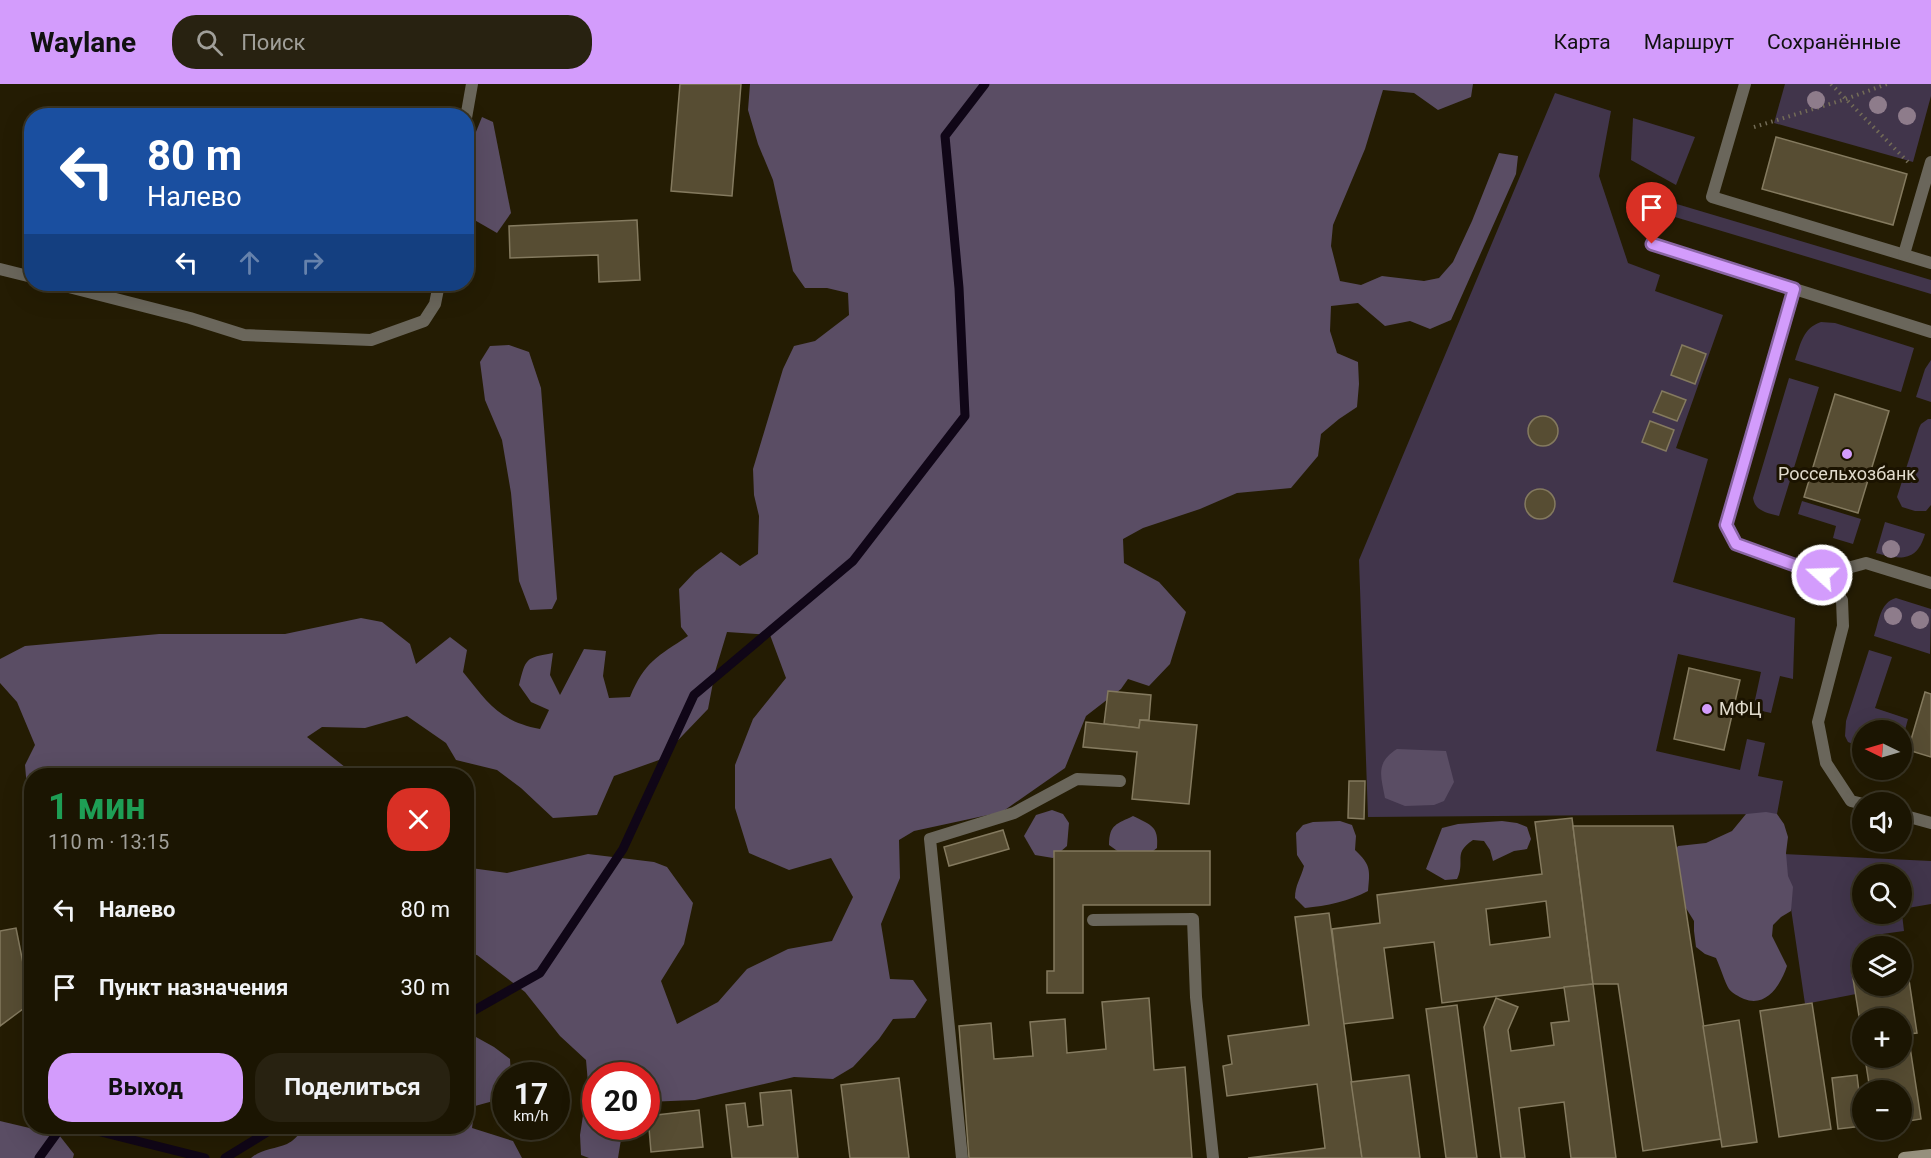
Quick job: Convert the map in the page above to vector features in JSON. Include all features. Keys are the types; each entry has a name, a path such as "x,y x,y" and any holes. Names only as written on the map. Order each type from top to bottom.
{"street":[{"path":"468,108 472,84"},
{"path":"1745,84 1712,197 1931,263"},
{"path":"1904,254 1931,162"},
{"path":"1652,244 1931,332"},
{"path":"0,269 24,275"},
{"path":"1794,289 1726,525 1736,544 1822,575 1842,600 1844,626 1818,722 1826,763 1852,801"},
{"path":"84,291 190,318 244,335 371,340 424,321 435,304 438,291"},
{"path":"1822,575 1866,563 1931,581"},
{"path":"962,1158 930,839 1014,813 1077,779 1120,781"},
{"path":"1912,818 1931,823"},
{"path":"1093,920 1193,920 1196,997 1213,1158"},
{"path":"1904,1158 1931,1155"}],"path":[{"path":"1832,84 1926,179"},
{"path":"1730,134 1846,99 1887,84"}],"shaded area":[{"path":"750,84 1473,84 1471,97 1438,110 1414,93 1383,90 1365,149 1333,225 1331,246 1340,281 1361,285 1382,276 1424,281 1439,278 1453,262 1499,153 1518,156 1516,174 1451,320 1430,329 1410,321 1385,326 1358,303 1331,306 1330,331 1337,353 1358,362 1357,407 1321,434 1318,456 1291,488 1237,493 1200,509 1143,528 1123,539 1124,563 1159,582 1186,612 1170,664 1149,686 1128,679 1121,689 1086,716 1065,768 1002,812 914,831 899,840 900,878 881,924 890,979 913,980 927,1000 915,1018 893,1019 879,1039 853,1067 833,1079 794,1077 695,1100 660,1101 660,1062 586,1062 560,1036 525,992 474,954 474,868 507,873 588,854 654,862 667,867 693,903 684,944 661,981 677,1024 718,1002 747,969 788,949 832,941 853,897 831,858 789,870 749,853 735,808 735,765 753,719 786,678 770,635 727,632 715,672 708,709 659,760 614,776 597,815 553,818 521,788 497,770 456,760 446,743 407,716 365,728 322,727 307,737 346,768 25,768 35,745 17,702 0,683 0,659 25,646 159,634 285,634 361,618 382,622 410,644 416,664 450,637 467,650 463,672 480,693 504,716 526,726 540,729 549,710 531,702 519,685 525,664 537,656 553,653 550,675 560,695 584,649 606,651 603,676 609,698 630,697 647,667 688,636 681,627 679,589 695,572 721,552 740,566 758,554 759,516 754,495 753,469 783,369 794,346 815,341 849,315 848,293 827,288 805,288 793,271 773,180 758,144 748,110"},
{"path":"1785,84 1931,84 1931,96 1913,162 1774,123"},
{"path":"1555,93 1611,111 1599,176 1628,263 1660,275 1655,291 1723,315 1676,448 1708,459 1673,582 1795,618 1793,679 1780,676 1771,713 1753,709 1761,672 1678,654 1656,751 1740,770 1747,739 1765,743 1758,776 1783,781 1777,814 1368,817 1359,560"},
{"path":"482,117 493,122 511,213 497,233 474,220 474,137"},
{"path":"1633,118 1695,137 1676,185 1631,160"},
{"path":"1670,202 1931,280 1931,294 1665,214"},
{"path":"1821,322 1835,323 1914,348 1901,392 1795,360 1806,332"},
{"path":"509,345 529,352 541,388 557,599 552,609 530,610 519,581 511,493 502,440 485,400 480,362 490,346"},
{"path":"1931,360 1931,402 1916,397 1925,369"},
{"path":"1789,378 1819,387 1779,516 1759,509 1753,498"},
{"path":"1931,419 1931,505 1926,511 1915,511 1902,507 1897,497 1919,428"},
{"path":"1802,501 1861,519 1853,544 1833,538 1836,526 1798,514"},
{"path":"1885,522 1925,534 1922,543 1917,550 1906,557 1876,553"},
{"path":"1896,598 1931,609 1930,654 1874,636 1883,608"},
{"path":"1869,650 1892,657 1875,708 1908,720 1852,720 1852,744 1848,742 1845,736 1846,721"},
{"path":"1397,749 1446,751 1454,782 1444,801 1434,805 1405,806 1385,798 1381,777 1382,765 1385,759"},
{"path":"1052,810 1063,814 1069,823 1067,846 1053,858 1035,855 1024,836 1036,815"},
{"path":"1766,812 1777,814 1784,824 1788,837 1786,853 1788,876 1793,887 1791,911 1773,925 1772,936 1787,966 1772,993 1760,1000 1752,1001 1731,991 1716,958 1696,947 1694,921 1665,866 1678,846 1706,843 1732,831 1746,814"},
{"path":"1133,816 1149,824 1157,835 1157,848 1148,855 1123,855 1109,845 1112,829 1118,823"},
{"path":"1340,821 1352,825 1356,836 1355,850 1368,868 1368,891 1354,898 1305,908 1295,898 1304,866 1297,855 1296,833 1303,825 1313,822"},
{"path":"1502,821 1527,827 1531,839 1527,849 1514,851 1493,861 1484,841 1473,840 1461,853 1457,879 1445,880 1426,869 1442,828 1458,824"},
{"path":"1783,854 1931,861 1931,904 1912,907 1912,864 1852,864 1852,924 1903,924 1904,931 1875,936 1852,936 1852,995 1805,1004"},
{"path":"474,1036 510,1059 510,1062 492,1062 492,1101 475,1106 474,1113"},
{"path":"0,1121 24,1127 24,1134 59,1135 74,1154 73,1158 0,1158"},
{"path":"582,1122 582,1140 621,1140 618,1158 589,1158 581,1155"},
{"path":"474,1129 492,1134 492,1140 513,1141 522,1158 251,1158 264,1151 287,1144 300,1134 474,1134"}],"building":[{"path":"680,84 741,84 732,196 671,191"},
{"path":"1776,137 1907,174 1893,225 1762,189"},
{"path":"637,220 640,280 599,282 598,255 510,258 509,226"},
{"path":"1682,345 1706,354 1695,384 1671,375"},
{"path":"1662,391 1686,400 1677,421 1653,412"},
{"name":"Россельхозбанк","path":"1835,394 1889,411 1858,513 1804,497"},
{"path":"1543,416 1554,420 1558,431 1554,442 1543,446 1532,442 1528,431 1532,420"},
{"path":"1650,421 1674,430 1666,451 1642,442"},
{"path":"1540,489 1551,493 1555,504 1551,515 1540,519 1529,515 1525,504 1529,493"},
{"name":"МФЦ","path":"1689,668 1740,680 1724,750 1674,739"},
{"path":"1108,691 1151,695 1149,720 1140,720 1139,728 1104,724"},
{"path":"1925,692 1931,694 1931,757 1912,751 1912,736"},
{"path":"1140,720 1197,725 1189,804 1132,799 1137,752 1083,747 1086,722 1139,728"},
{"path":"1349,781 1365,781 1364,819 1348,818"},
{"path":"1572,818 1593,984 1442,1003 1434,942 1384,948 1393,1018 1343,1024 1332,929 1380,923 1377,895 1542,874 1535,822","holes":["1546,901 1550,937 1490,945 1486,909"]},
{"path":"1573,826 1673,826 1721,1139 1643,1151 1618,984 1593,984"},
{"path":"1003,830 1009,849 949,866 944,847"},
{"path":"1054,851 1210,851 1210,905 1083,905 1083,993 1047,993 1047,971 1054,971"},
{"path":"1329,913 1362,1158 1248,1158 1325,1148 1317,1084 1227,1096 1223,1066 1232,1064 1228,1036 1309,1025 1295,917"},
{"path":"16,928 24,968 24,1008 0,1026 0,931"},
{"path":"1593,984 1616,1158 1571,1158 1564,1102 1519,1108 1525,1158 1501,1158 1484,1027 1496,998 1518,1007 1508,1030 1511,1051 1554,1045 1551,1023 1569,1021 1564,987"},
{"path":"1856,996 1911,996 1917,1033 1912,1034 1912,1008 1858,1008"},
{"path":"1149,998 1154,1070 1185,1067 1192,1158 969,1158 959,1026 991,1023 994,1059 1033,1056 1030,1022 1065,1019 1067,1053 1106,1049 1102,1002"},
{"path":"1812,1003 1831,1129 1779,1137 1760,1011"},
{"path":"1457,1005 1477,1158 1446,1158 1426,1009"},
{"path":"1739,1020 1757,1142 1722,1147 1703,1026"},
{"path":"1912,1060 1921,1119 1912,1120 1912,1080 1868,1080 1867,1068 1912,1068"},
{"path":"1409,1075 1420,1158 1362,1158 1351,1082"},
{"path":"1857,1075 1858,1080 1852,1080 1852,1127 1838,1129 1832,1078"},
{"path":"899,1078 909,1158 850,1158 841,1085"},
{"path":"791,1090 798,1158 732,1158 726,1105 745,1103 748,1127 763,1125 760,1093"},
{"path":"699,1110 703,1147 651,1152 650,1140 660,1140 660,1115"}],"waterway":[{"path":"474,1010 540,973 623,849 694,695 853,561 965,416 959,288 945,136 985,84"},
{"path":"39,1158 56,1134"},
{"path":"109,1134 205,1158"},
{"path":"225,1158 264,1134"}],"place":[{"name":"Россельхозбанк","path":"1847,454"},
{"name":"МФЦ","path":"1707,709"}],"route":[{"path":"1652,244 1794,289 1726,525 1736,544 1822,575"}]}
